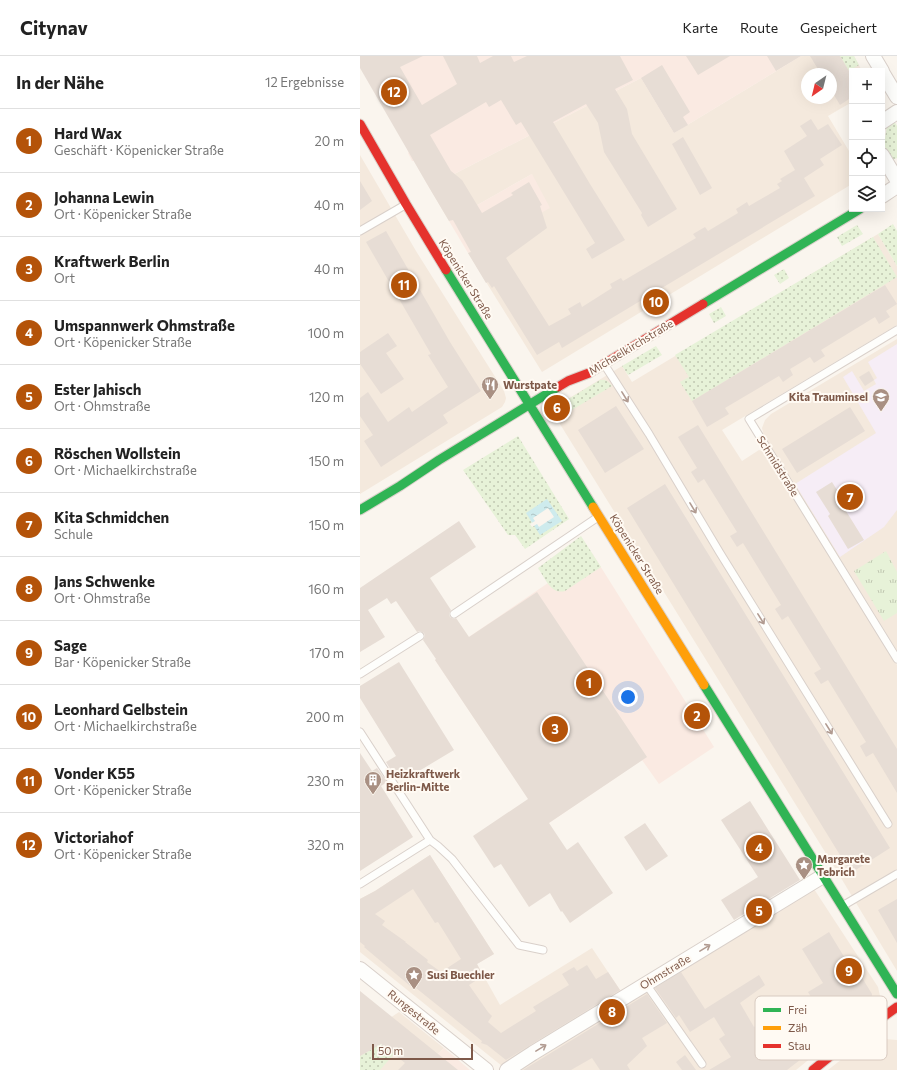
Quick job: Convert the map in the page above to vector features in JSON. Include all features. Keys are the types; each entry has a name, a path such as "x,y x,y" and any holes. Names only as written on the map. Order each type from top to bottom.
{"main road":[{"name":"Köpenicker Straße","path":"361,129 599,516 897,994"},
{"name":"Michaelkirchstraße","path":"360,510 568,381 589,373 855,212"},
{"path":"887,1014 897,1007"},
{"path":"813,1070 825,1060"}],"street":[{"path":"873,56 880,68"},
{"path":"885,76 897,97"},
{"path":"885,120 897,112"},
{"path":"885,159 897,180"},
{"path":"885,194 897,186"},
{"name":"Ohmstraße","path":"507,1070 823,876"},
{"name":"Rungestraße","path":"360,969 486,1070"}],"lane":[{"path":"360,231 406,204"},
{"name":"Schmidstraße","path":"897,330 749,419 897,659"},
{"path":"604,364 888,824"},
{"path":"454,614 599,516"},
{"path":"360,674 420,636"},
{"path":"360,732 430,840 452,859 519,944 544,950"},
{"path":"360,884 430,840"},
{"path":"842,906 897,874"},
{"path":"646,984 702,1064"}],"shaded area":[{"path":"360,56 801,56 674,133 641,78 429,187 414,161 412,161 408,153 409,152"},
{"path":"801,56 854,56 860,68 849,68 849,104 828,116 849,151 849,186 542,372 468,253 532,174 449,221 429,187 641,78 674,133"},
{"path":"360,155 416,251 504,391 506,398 502,407 360,494"},
{"path":"532,174 550,208 468,253 449,221"},
{"path":"878,234 897,266 897,325 722,430 742,461 759,450 765,452 897,665 897,971 835,868 555,416 554,412 558,405 622,366 632,382"},
{"path":"897,339 897,651 764,436 762,428 765,420 771,414"},
{"path":"897,344 897,510 884,527 840,557 795,484 876,433 843,377 852,371 864,391 876,384 874,380 877,378 868,362"},
{"path":"592,553 714,747 659,784 642,760 546,825 435,660"},
{"path":"430,855 494,954 477,964 500,1005 592,948 622,993 502,1066 360,952 360,899 375,891"},
{"path":"814,889 878,987 880,996 755,996 755,1060 808,1060 796,1070 514,1070"},
{"path":"399,1012 444,1048 421,1070 360,1070 360,1038"},
{"path":"887,1039 897,1040 897,1070 828,1070 841,1060 887,1060"},
{"path":"444,1048 470,1070 421,1070"}],"green space":[{"path":"840,56 854,56 859,65 854,68 849,68 849,71"},
{"path":"894,121 897,126 897,158 892,160 885,147 887,126"},
{"path":"893,224 897,231 897,266 878,234"},
{"path":"857,225 863,234 842,246 837,237"},
{"path":"873,237 897,277 692,401 680,382 689,377 675,355"},
{"path":"784,269 789,278 780,284 774,275"},
{"path":"721,307 726,316 714,323 709,314"},
{"path":"656,346 662,355 628,375 622,366"},
{"path":"600,380 607,381 612,386 565,414 560,404"},
{"path":"518,436 569,519 525,549 515,535 508,535 463,470"},
{"path":"581,536 601,567 565,591 560,592 549,585 538,568"},
{"path":"886,551 897,572 897,613 884,621 854,571"},
{"path":"379,1042 394,1054 380,1070 360,1070 360,1056 374,1048"}],"water":[{"path":"547,499 562,521 540,535 526,513"}],"pier":[{"path":"548,508 554,517 539,527 537,524 532,527 530,524 535,521 533,518"}],"building":[{"path":"360,56 423,56 400,67 422,105 457,84 443,56 477,56 480,63 493,56 511,56 514,62 527,56 620,56 633,80 615,89 627,109 632,134 677,209 648,227 641,215 642,213 604,152 598,123 586,104 553,122 625,240 592,259 586,249 595,243 521,122 516,125 501,100 489,107 486,102 430,135 451,171 462,180 482,213 513,195 511,193 529,182 542,205 540,206 547,228 506,258 549,326 571,314 568,309 580,302 582,307 612,288 610,284 621,278 623,281 696,238 693,234 705,227 708,231 738,213 736,209 747,202 749,206 780,188 777,184 782,181 780,179 795,170 784,151 807,136 800,126 811,119 818,130 828,124 842,145 820,159 824,165 804,178 815,196 562,348 559,342 537,355 494,286 492,288 488,282 486,283 468,253 471,252 453,220 449,221 427,184 360,68"},
{"path":"686,56 730,56 698,75"},
{"path":"767,56 801,56 776,71"},
{"path":"810,56 840,56 849,71 849,99 840,105 837,100 837,68 817,68"},
{"path":"662,65 690,112 683,117 688,125 674,133 641,78"},
{"path":"683,137 712,188 700,195 672,144"},
{"path":"360,181 372,201 360,210"},
{"path":"386,231 450,342 481,391 443,415 448,423 381,467 364,441 373,435 360,416 360,398 368,392 388,422 409,407 412,412 448,387 428,355 431,354 366,242"},
{"path":"885,285 897,304 886,311 890,317 879,324 875,317 821,350 825,356 814,363 810,357 790,369 793,375 783,382 779,376 725,408 729,414 707,427 692,401"},
{"path":"388,333 397,346 386,353 404,379 381,394 360,364 360,352"},
{"path":"869,371 874,380 865,386 859,377"},
{"path":"616,406 644,449 605,473 578,430"},
{"path":"850,407 865,431 797,473 782,449"},
{"path":"698,425 897,749 897,793 873,753 866,757 860,746 866,742 828,680 821,684 814,673 821,669 788,616 782,620 775,609 781,605 743,543 737,547 730,536 737,532 704,479 698,483 691,472 697,468 678,437"},
{"path":"832,482 849,509 846,511 864,540 848,549 828,516 830,514 816,492"},
{"path":"665,484 890,848 851,873 627,508"},
{"path":"459,521 476,547 430,578 451,610 449,614 450,617 454,619 456,618 469,637 537,592 647,757 549,823 567,850 578,842 613,893 570,923 562,911 561,912 550,893 529,907 501,864 494,868 473,836 528,799 435,660 436,659 423,640 425,636 424,633 420,631 417,632 396,601 391,604 387,598 368,610 385,637 360,652 360,588"},
{"path":"399,662 454,750 409,777 405,770 395,777 386,762 396,756 360,698 360,686"},
{"name":"Heizkraftwerk Berlin-Mitte","path":"360,753 372,771 377,768 387,782 381,786 413,837 360,871"},
{"path":"750,801 800,880 734,920 721,900 758,877 721,820"},
{"path":"645,823 668,856 646,871 624,837"},
{"path":"430,855 494,954 477,964 483,976 469,985 492,1016 488,1022 501,1033 536,1011 533,1007 569,985 562,974 574,967 577,971 587,965 596,979 608,972 620,990 506,1060 487,1045 481,1043 482,1041 416,988 415,990 360,942 360,899 375,891","holes":["413,889 435,923 438,922 461,959 441,972 427,962 428,960 406,942 382,925 385,921 375,914"]},
{"path":"897,899 897,943 878,910"},
{"path":"829,932 857,978 861,976 872,996 810,996 808,992 823,983 802,949"},
{"path":"681,972 705,1009 759,975 765,985 740,1003 755,1026 755,1060 800,1060 787,1070 709,1070 731,1057 719,1039 725,1035 714,1017 690,1032 679,1015 676,1018 655,988"},
{"path":"360,991 458,1070 398,1070 405,1063 381,1044 360,1056"},
{"path":"647,994 667,1023 642,1038 647,1046 627,1065 630,1070 600,1070 592,1058 571,1070 523,1070"},
{"path":"685,1055 696,1070 682,1070 676,1062"}],"traffic: fast":[{"path":"703,304 855,212"},
{"path":"446,270 593,507"},
{"path":"360,510 558,387"},
{"path":"704,685 897,994"}],"traffic: slow":[{"path":"593,507 704,685"}],"traffic: jam":[{"path":"360,124 446,270"},
{"path":"558,387 568,381 589,373 703,304"},
{"path":"887,1014 897,1007"},
{"path":"813,1070 825,1060"}],"place":[{"name":"Victoriahof","path":"394,92"},
{"name":"Vonder K55","path":"404,285"},
{"name":"Leonhard Gelbstein","path":"656,302"},
{"name":"Wurstpate","path":"490,400"},
{"name":"Röschen Wollstein","path":"557,408"},
{"name":"Kita Trauminsel","path":"881,412"},
{"name":"Kita Schmidchen","path":"850,497"},
{"name":"Hard Wax","path":"589,683"},
{"name":"Johanna Lewin","path":"697,716"},
{"name":"Kraftwerk Berlin","path":"555,729"},
{"name":"Heizkraftwerk Berlin-Mitte","path":"373,795"},
{"name":"Umspannwerk Ohmstraße","path":"759,848"},
{"name":"Margarete Tebrich","path":"804,880"},
{"name":"Ester Jahisch","path":"759,911"},
{"name":"Sage","path":"849,971"},
{"name":"Susi Buechler","path":"414,990"},
{"name":"Jans Schwenke","path":"612,1012"}]}
